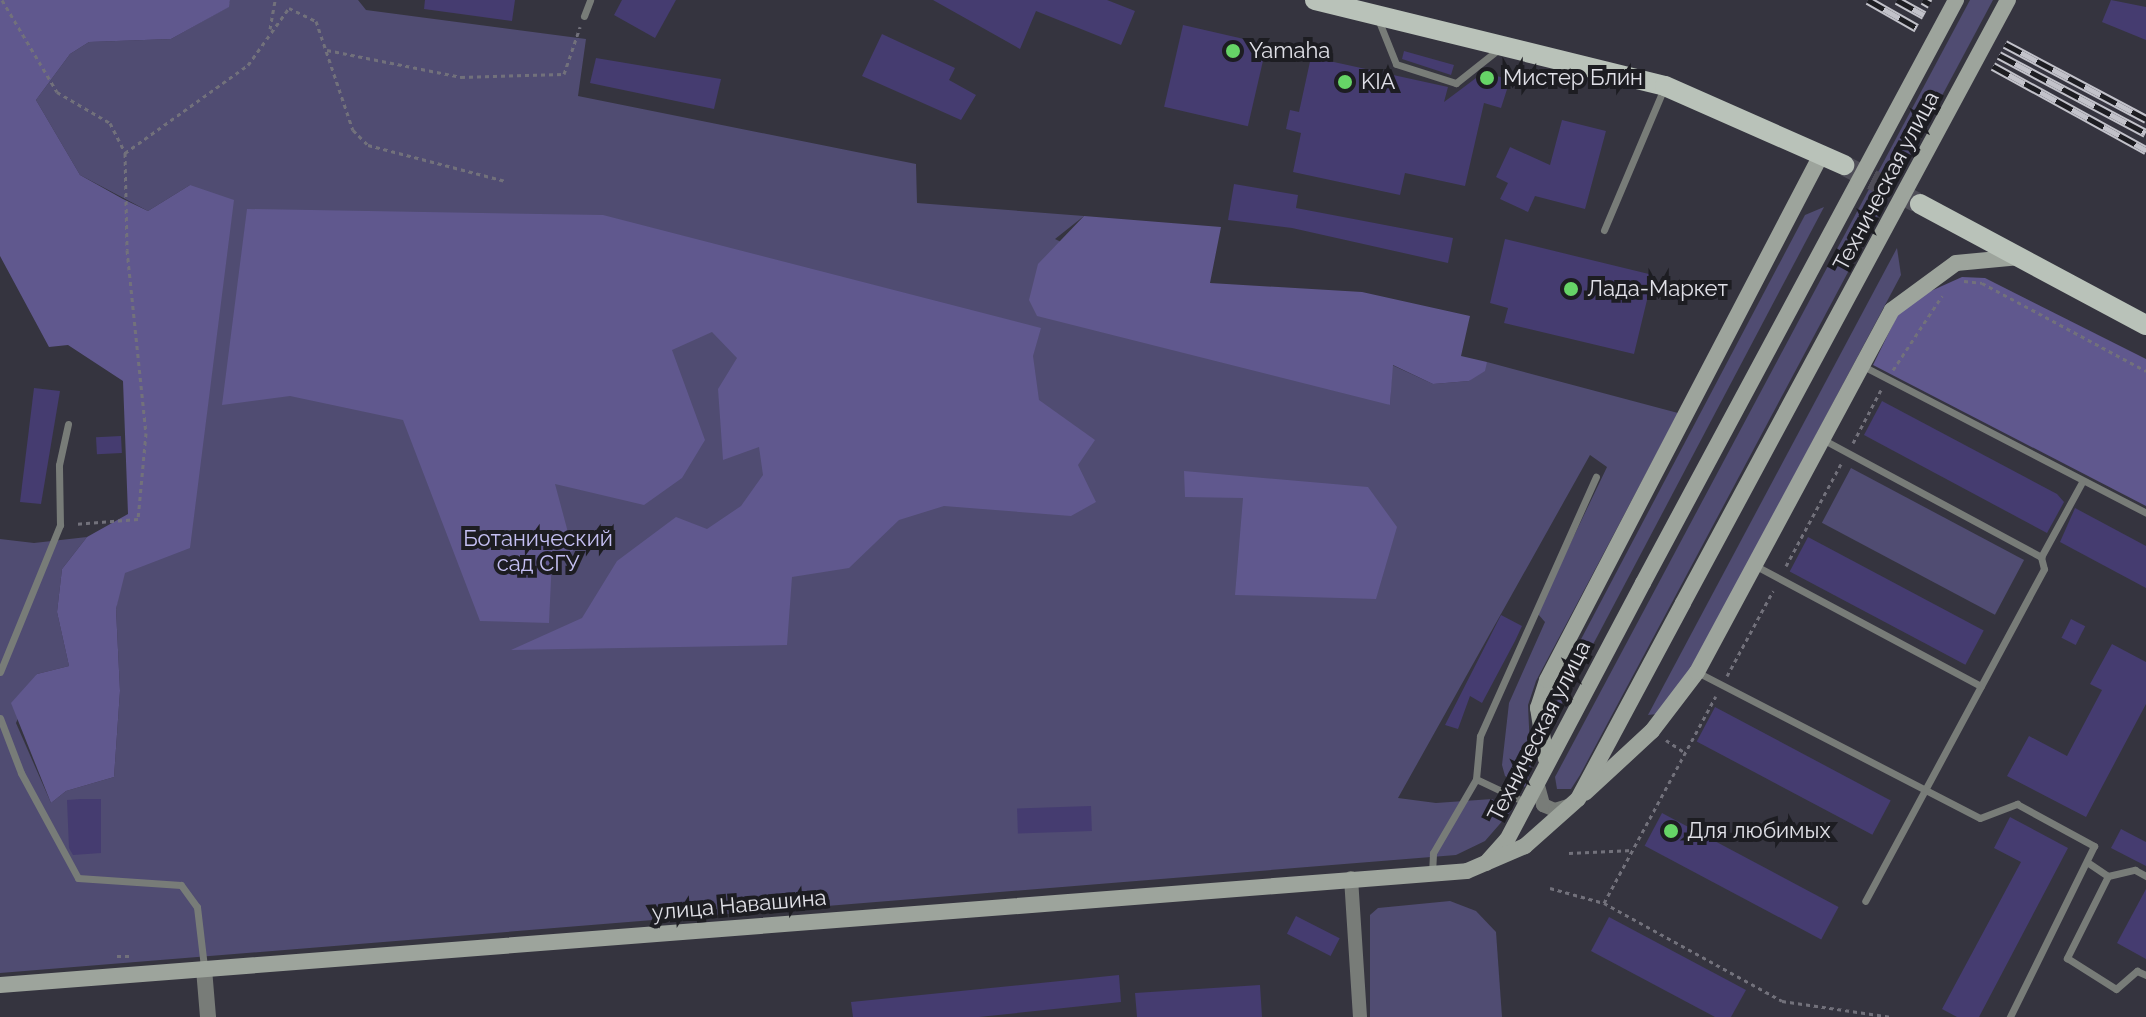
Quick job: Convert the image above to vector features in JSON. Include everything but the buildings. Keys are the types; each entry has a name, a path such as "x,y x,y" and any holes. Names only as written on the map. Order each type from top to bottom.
{"main road":[{"path":"1315,0 1506,43 1665,86 1844,165"},
{"name":"Техническая улица","path":"1481,867 1507,840 1546,759 1956,0"},
{"name":"Техническая улица","path":"1481,867 1525,846 1575,802 2008,0"},
{"path":"1546,759 1538,708 1547,680 1821,155"},
{"path":"1920,204 2146,325"},
{"path":"1575,802 1652,731 1697,672 1892,310 1931,276 1956,263 2020,257"},
{"name":"улица Навашина","path":"0,985 1481,867"}],"street":[{"path":"1538,778 1543,805 1555,810 1575,802"},
{"path":"1351,878 1360,1017"},
{"path":"204,969 208,1017"}],"lane":[{"path":"584,16 590,0"},
{"path":"1375,13 1396,64 1456,83 1506,43"},
{"path":"1604,230 1665,86"},
{"path":"1861,365 2146,513"},
{"path":"0,672 60,525 59,465 68,424"},
{"path":"1821,439 2041,557"},
{"path":"1432,873 1433,853 1476,779 1480,736 1596,477"},
{"path":"1865,901 2044,569 2041,557 2082,482"},
{"path":"1754,565 1981,686"},
{"path":"1697,672 1980,818 2017,804 2094,846 2010,1017"},
{"path":"0,718 21,773 78,878 181,885 197,907 204,969"},
{"path":"1476,779 1527,803"},
{"path":"2087,862 2108,876 2135,870 2146,876"},
{"path":"2108,876 2067,958 2116,989 2137,971 2146,975"}],"path":[{"path":"2,0 57,92 110,123 125,153 127,250 146,433 138,519 60,525"},
{"path":"270,29 275,0"},
{"path":"125,153 248,65 270,29 289,8 304,11 316,21 353,130 368,145 505,181"},
{"path":"327,50 461,77 564,74 584,16"},
{"path":"1955,285 1982,283 2146,371"},
{"path":"1604,903 1887,379 1947,288"},
{"path":"1569,853 1633,850"},
{"path":"1550,888 1604,903 1782,1001 1892,1017"}],"green space":[{"path":"0,0 230,0 229,7 171,39 89,42 70,54 36,100 80,175 123,199 148,211 190,185 234,200 190,548 125,573 116,609 120,691 114,777 66,791 51,803 11,703 37,674 69,666 57,612 62,569 87,537 128,514 123,381 68,345 49,347 0,256"},
{"name":"Ботанический сад СГУ","path":"230,0 358,0 366,10 586,39 578,96 916,164 917,203 1084,216 1055,239 1390,405 1392,365 1433,384 1469,381 1487,362 1678,413 1536,681 1528,705 1531,771 1525,787 1505,776 1502,765 1509,703 1545,622 1537,613 1607,467 1590,455 1398,798 1436,803 1492,799 1512,810 1485,841 1456,855 0,973 0,539 34,543 87,537 62,569 57,612 69,666 37,674 16,723 51,803 66,791 114,777 120,691 116,609 190,185 148,211 80,175 36,100 70,54 89,42 171,39 228,7"},
{"path":"1970,0 1993,0 1580,775 1571,789 1557,789 1555,777"},
{"path":"1824,207 1560,707 1557,706 1559,681 1805,215"},
{"path":"247,209 603,215 1041,328 1033,356 1039,400 1095,440 1078,465 1096,502 1071,516 944,506 899,520 849,568 792,577 787,645 511,650 582,618 617,561 676,517 707,529 741,506 763,475 759,447 723,460 718,389 737,358 712,332 672,350 705,440 682,478 644,505 555,484 573,551 552,558 549,623 480,621 403,420 290,396 222,405"},
{"path":"1084,216 1221,227 1210,283 1362,292 1470,316 1461,356 1487,362 1485,371 1469,381 1433,384 1393,365 1390,405 1037,316 1029,300 1038,264"},
{"path":"1897,248 1901,275 1692,668 1657,714 1648,715"},
{"path":"1962,277 1985,278 2146,359 2146,506 1873,365 1897,316 1913,299"},
{"path":"1851,468 2024,560 1995,615 1822,523"},
{"path":"1184,471 1368,487 1397,527 1376,599 1235,595 1243,498 1185,497"},
{"path":"1450,901 1476,911 1496,932 1502,1017 1370,1017 1370,915 1378,908"}],"tunnel":[{"path":"1845,166 1920,204"}],"railway":[{"path":"1868,0 1917,28"},
{"path":"1897,0 1924,15"},
{"path":"1923,0 1930,4"},
{"path":"2005,44 2146,119"},
{"path":"1999,55 2146,133"},
{"path":"1993,66 2146,150"}],"place":[{"name":"Yamaha","path":"1233,51"},
{"name":"Мистер Блин","path":"1487,78"},
{"name":"KIA","path":"1345,82"},
{"name":"Лада-Маркет","path":"1571,289"},
{"name":"Для любимых","path":"1671,831"}]}
